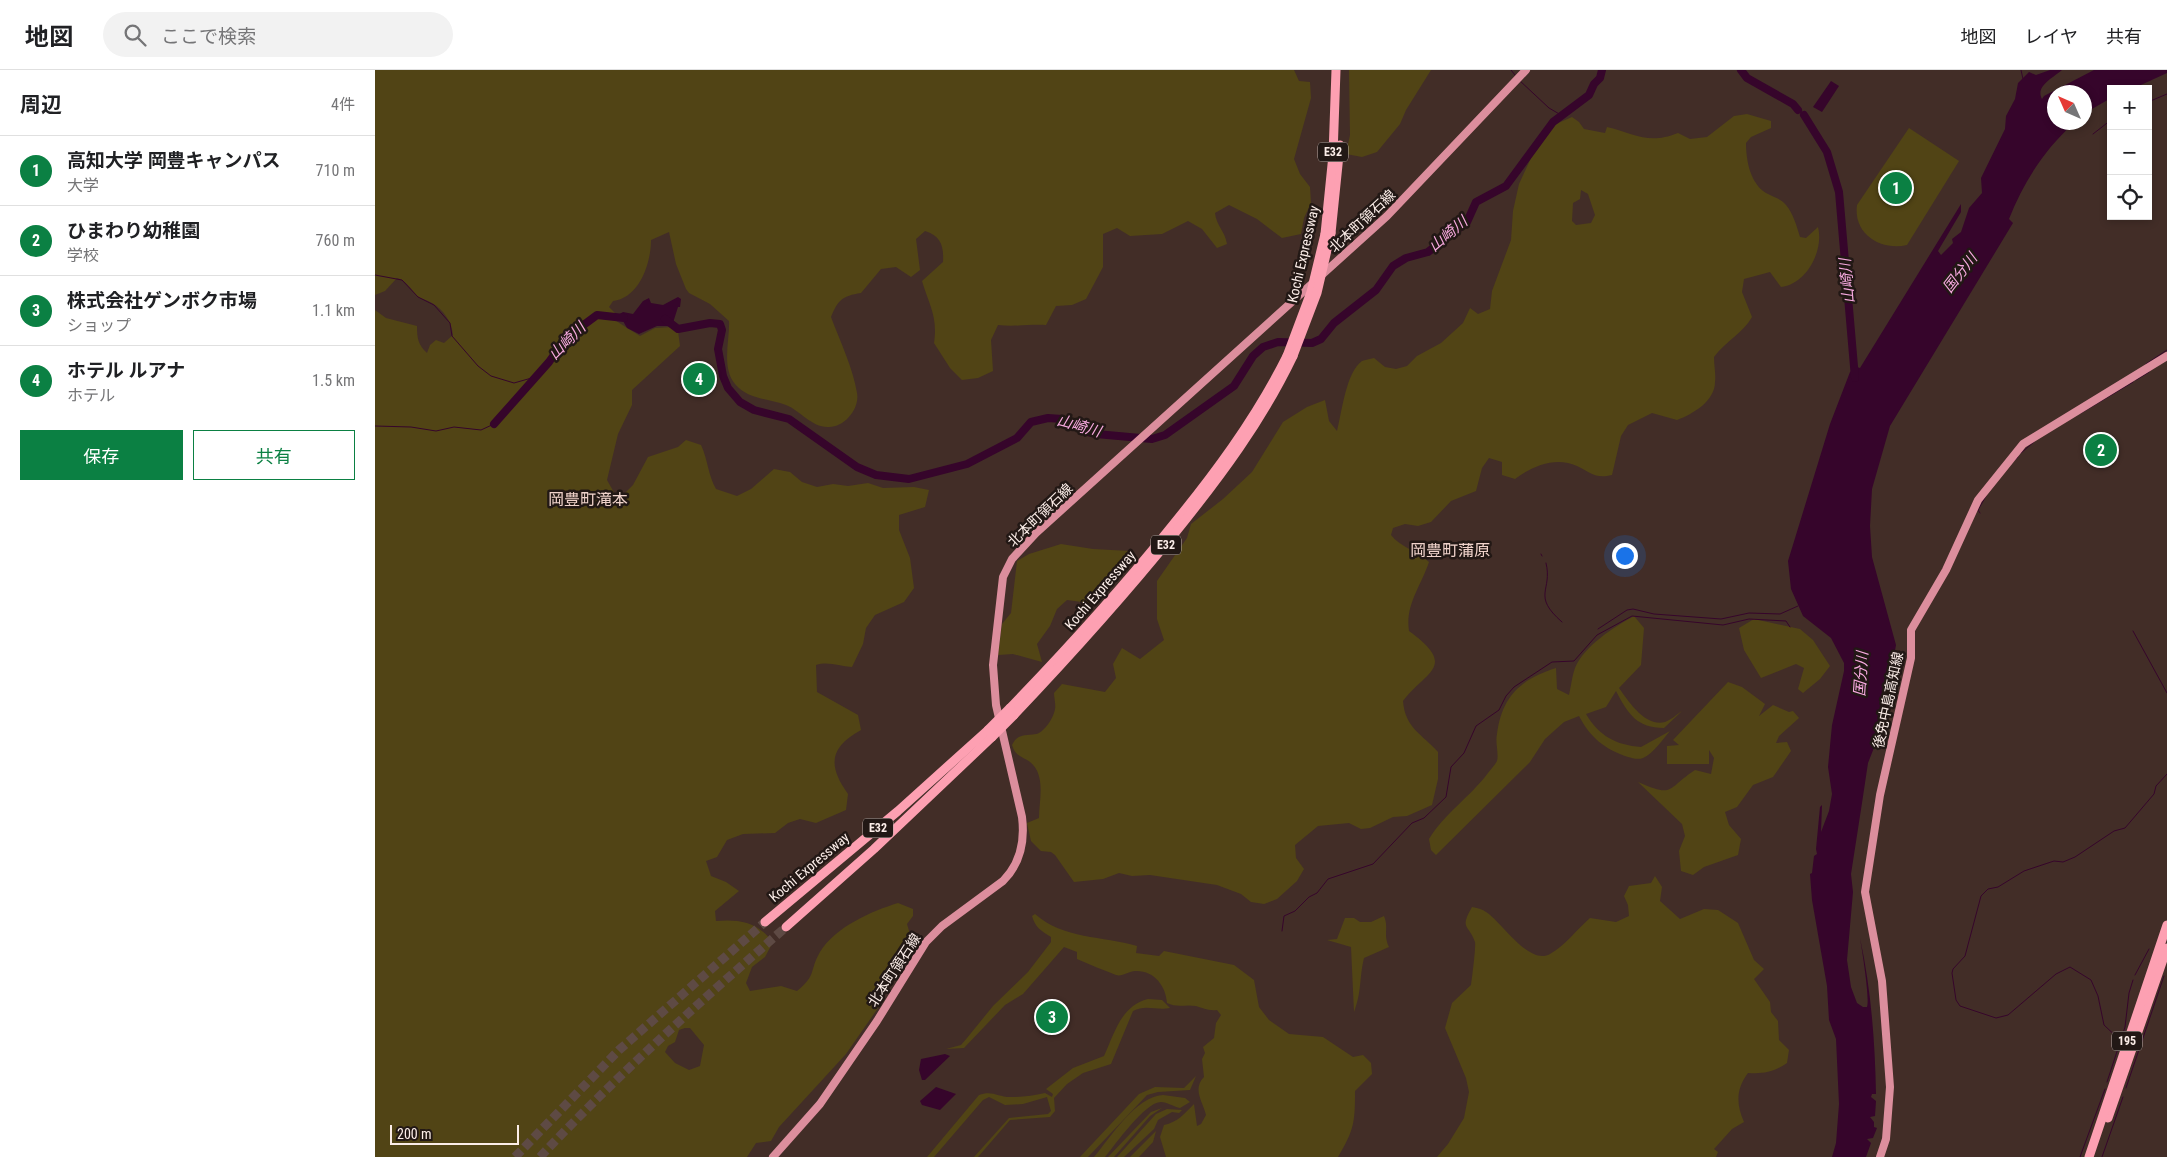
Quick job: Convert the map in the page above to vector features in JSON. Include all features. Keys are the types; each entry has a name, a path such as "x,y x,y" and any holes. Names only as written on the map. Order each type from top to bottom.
{"highway":[{"name":"Kochi Expressway","path":"1328,234 1333,164 1335,70"},
{"name":"Kochi Expressway","path":"786,927 874,848 1012,711 1094,618 1187,507 1247,427 1290,356 1328,234 1339,156 1341,70"},
{"name":"Kochi Expressway","path":"765,922 990,733"},
{"name":"195","path":"2089,1157 2167,925"},
{"name":"195","path":"2095,1157 2167,948"}],"main road":[{"name":"北本町領石線","path":"773,1157 820,1104 877,1021 925,942 942,926 1011,874 1019,859 1024,832 1022,817 993,683 1003,577 1007,567 1023,546 1387,216 1526,70"},
{"name":"後免中島高知線","path":"1880,1157 1886,1139 1890,1108 1889,1087 1882,981 1865,892 1880,795 1911,658 1911,630 1946,570 1978,500 2023,444 2167,356"}],"shaded area":[{"path":"375,70 1294,70 1299,81 1310,82 1311,98 1294,159 1300,174 1310,187 1311,203 1304,218 1301,234 1282,238 1257,219 1229,205 1215,213 1227,244 1217,248 1202,229 1188,221 1162,234 1130,236 1117,228 1103,234 1103,267 1086,299 1072,305 1056,306 1046,325 998,325 991,340 993,371 978,378 962,380 950,368 934,343 934,318 922,281 943,262 943,251 938,239 925,231 916,239 920,270 911,277 896,267 881,269 861,293 845,297 831,317 853,374 857,393 856,405 850,416 841,424 835,426 823,427 817,425 786,405 752,396 735,384 728,370 727,362 729,321 710,304 689,293 686,289 676,264 669,232 651,240 649,259 642,278 630,294 622,299 613,301 609,307 615,313 613,319 640,336 655,328 673,327 678,331 680,346 632,390 632,405 618,434 607,480 616,496 622,496 633,485 648,457 678,447 686,440 701,445 716,489 737,496 751,489 774,469 790,472 802,482 817,487 833,484 848,486 868,483 883,488 914,487 929,490 925,507 899,515 899,530 910,558 914,588 904,602 875,615 866,628 863,644 852,667 829,664 816,665 817,692 858,715 861,730 843,743 835,758 837,774 848,794 846,810 816,823 800,819 788,823 775,833 743,834 727,840 717,857 706,861 711,876 726,882 739,891 715,911 716,921 740,921 747,923 761,930 773,942 765,957 752,967 746,983 750,991 781,986 797,991 810,977 820,952 844,928 866,915 898,903 913,909 913,916 907,924 910,934 907,951 878,1008 846,1054 779,1127 771,1141 756,1143 747,1157 375,1157 375,310 386,318 417,326 419,341 427,353 430,345 436,340 444,343 453,335 451,325 443,312 432,303 417,296 400,279 397,278 385,291 375,295","holes":["690,1028 704,1045 700,1066 689,1070 675,1063 665,1052 668,1046 675,1042 679,1030"]},
{"path":"1349,70 1431,70 1406,110 1400,124 1377,152 1362,157 1346,154 1350,135"},
{"path":"1747,114 1771,121 1771,128 1751,137 1746,143 1750,171 1761,189 1786,205 1795,220 1800,237 1806,238 1818,227 1819,236 1816,255 1806,273 1799,280 1781,287 1770,272 1744,279 1742,292 1752,317 1744,328 1714,357 1714,389 1707,401 1690,414 1677,420 1652,413 1628,425 1621,436 1612,475 1597,476 1569,463 1553,462 1529,470 1515,479 1502,475 1502,462 1489,458 1482,468 1476,491 1451,501 1431,522 1418,526 1405,524 1393,528 1391,535 1395,539 1429,562 1411,604 1408,622 1409,631 1424,643 1432,653 1435,661 1428,675 1403,701 1407,718 1415,730 1438,752 1438,779 1432,805 1407,816 1393,817 1370,828 1361,829 1349,823 1318,826 1295,845 1296,858 1304,869 1297,881 1277,899 1264,904 1251,902 1241,894 1217,885 1150,875 1132,876 1119,873 1103,879 1074,882 1055,855 1051,852 1041,851 1031,841 1027,823 1039,818 1041,791 1039,778 1034,766 1016,753 1012,745 1017,738 1039,733 1045,728 1054,712 1054,693 1062,684 1105,692 1116,678 1113,664 1122,648 1140,659 1164,640 1157,619 1157,581 1187,538 1191,524 1223,499 1252,472 1283,422 1307,407 1325,400 1329,421 1337,431 1348,383 1357,366 1362,361 1374,358 1385,367 1396,369 1407,366 1417,356 1441,343 1463,323 1470,308 1478,314 1490,309 1492,291 1511,240 1513,211 1519,184 1531,158 1556,124 1572,117 1584,129 1605,133 1607,127 1642,137 1658,138 1678,133 1690,139 1707,137 1734,116","holes":["1581,190 1588,194 1595,215 1591,223 1576,225 1572,221 1573,203 1580,199"]},
{"path":"1909,128 1959,161 1907,245 1888,246 1879,243 1864,232 1857,216 1857,205"},
{"path":"1061,544 1093,549 1130,551 1130,560 1118,571 1097,604 1067,600 1057,609 1050,626 1037,644 1042,662 1013,654 998,655 1002,624 1011,613 1017,561 1029,554"},
{"path":"1634,616 1644,628 1641,665 1619,688 1638,712 1651,721 1665,722 1682,711 1664,728 1647,725 1629,713 1616,691 1606,707 1586,714 1603,734 1624,744 1641,747 1670,731 1661,742 1647,756 1637,759 1619,754 1605,746 1593,736 1579,716 1564,722 1545,739 1530,762 1436,855 1431,850 1429,839 1442,822 1481,782 1497,761 1497,737 1503,709 1515,691 1533,678 1556,668 1557,689 1569,695 1575,668 1585,652 1609,631"},
{"path":"1754,619 1800,629 1813,640 1830,666 1820,679 1803,693 1798,689 1804,668 1796,664 1761,678 1744,650 1739,628"},
{"path":"1728,682 1742,687 1765,704 1759,716 1773,705 1789,712 1793,711 1799,718 1779,736 1776,743 1787,742 1791,751 1773,777 1753,785 1737,807 1725,812 1729,825 1741,839 1738,855 1704,867 1693,875 1681,871 1679,851 1685,836 1682,824 1638,782 1658,790 1665,790 1674,786 1695,770 1711,774 1714,758 1709,750 1709,764 1667,764 1667,746 1679,745 1673,740"},
{"path":"1655,876 1662,887 1660,901 1680,919 1704,909 1718,910 1738,923 1754,960 1764,969 1754,979 1770,1002 1771,1012 1778,1021 1779,1040 1789,1050 1787,1063 1778,1069 1769,1072 1748,1073 1744,1079 1739,1091 1739,1103 1744,1122 1732,1129 1714,1149 1718,1152 1716,1157 1437,1157 1448,1144 1464,1118 1469,1092 1466,1078 1445,1028 1452,1003 1471,985 1475,942 1466,926 1466,920 1472,907 1486,912 1525,949 1533,954 1542,956 1550,954 1561,947 1590,918 1616,922 1629,916 1628,905 1624,896 1629,886 1651,883"},
{"path":"1035,914 1058,928 1084,936 1137,946 1136,953 1159,956 1164,951 1234,965 1254,980 1259,1007 1269,1020 1289,1034 1323,1037 1353,1057 1363,1055 1371,1063 1372,1074 1355,1091 1353,1126 1338,1157 1166,1157 1160,1137 1164,1125 1177,1120 1194,1104 1197,1126 1201,1124 1206,1115 1199,1096 1199,1086 1204,1077 1202,1059 1205,1053 1203,1047 1214,1038 1216,1023 1221,1015 1217,1010 1167,1003 1164,991 1158,980 1148,973 1135,971 1116,975 1077,959 1077,952 1064,947 1023,994 1005,1005 964,1048 946,1049 961,1045 993,1006 1028,972 1051,942 1051,937 1041,931 1035,923 1032,916"},
{"path":"1384,916 1386,938 1389,947 1364,958 1354,1012 1351,947 1327,940 1337,939 1345,918 1354,918 1360,922 1371,922"},
{"path":"1148,999 1162,1000 1170,1008 1142,1008 1133,1011 1111,1064 1083,1073 1067,1084 1054,1098 1055,1111 1050,1117 1010,1120 978,1157 974,1157 1009,1118 1048,1114 1051,1111 1047,1097 1023,1104 1005,1105 989,1097 983,1100 934,1157 927,1157 979,1095 991,1093 1014,1097 1045,1093 1052,1097 1053,1094 1046,1089 1073,1068 1104,1056 1125,1014 1131,1007"},
{"path":"1196,1076 1190,1090 1158,1092 1147,1095 1088,1157 1080,1157 1139,1094 1155,1087 1184,1088"},
{"path":"1163,1095 1185,1098 1190,1102 1180,1108 1163,1102 1154,1104 1139,1116 1105,1157 1094,1157 1124,1119 1134,1110 1143,1102"},
{"path":"1162,1108 1150,1116 1114,1157 1108,1157 1151,1112"},
{"path":"1167,1109 1182,1110 1179,1113 1172,1112 1158,1120 1154,1129 1124,1157 1117,1157 1156,1114"},
{"path":"1156,1131 1153,1142 1139,1157 1130,1157"}],"water":[{"name":"国分川","path":"2050,70 2062,70 2043,86 2040,94 2042,99 2047,94 2047,130 2066,130 2036,166 2021,192 2009,219 2013,223 1890,426 1872,489 1870,526 1872,557 1896,645 1879,735 1868,763 1851,874 1853,892 1847,960 1851,987 1857,1003 1867,1007 1867,985 1860,938 1870,996 1875,1054 1876,1094 1872,1094 1871,1097 1876,1101 1875,1116 1870,1117 1874,1122 1874,1127 1877,1128 1873,1138 1867,1139 1871,1143 1866,1157 1832,1157 1836,1143 1839,1104 1836,1039 1829,1020 1827,986 1812,900 1810,874 1812,873 1814,856 1817,854 1820,807 1822,805 1821,832 1829,811 1832,794 1828,767 1832,725 1844,671 1844,663 1831,638 1803,616 1791,589 1788,561 1830,424 1850,372 1857,367 1860,368 1961,204 1961,212 1938,251 1941,255 1953,243 1952,239 1961,232 1969,208 1982,193 1981,178 2005,129 2006,116 2015,99 2018,83 2029,72 2036,75"},
{"path":"2094,70 2167,70 2167,73 2141,85 2107,85 2107,100 2092,109 2092,85 2065,85"},
{"path":"1831,81 1839,86 1822,112 1813,107"},
{"path":"678,297 681,299 680,307 678,307 672,326 657,326 639,334 627,328 623,321 613,318 623,312 633,314 643,301 649,298 651,303 663,305"},
{"path":"945,1054 950,1056 925,1080 922,1080 919,1070 921,1059"},
{"path":"936,1087 956,1094 940,1110 922,1105 920,1101"}],"waterway":[{"path":"1511,70 1515,75"},
{"name":"山崎川","path":"665,319 678,329 710,323 720,324 722,330 718,349 723,376 728,388 740,402 754,410 789,419 857,467 876,475 909,479 967,464 1017,438 1031,422 1048,418 1062,419 1084,431 1096,434 1152,439 1165,435 1234,386 1253,356 1263,347 1278,342 1312,343 1321,339 1334,323 1376,290 1393,266 1406,258 1428,252 1467,222 1476,202 1506,186 1553,122 1589,95 1594,84 1600,78 1602,70"},
{"name":"山崎川","path":"1741,70 1747,78 1793,104 1798,110"},
{"path":"2021,70 2023,79"},
{"path":"1519,80 1549,108 1561,115"},
{"path":"2152,100 2167,94"},
{"name":"山崎川","path":"1804,115 1827,152 1839,192 1855,378"},
{"path":"2093,134 2107,123"},
{"path":"375,275 402,280 418,297 434,305 450,323 452,336 478,366 491,376 514,383 535,377"},
{"name":"山崎川","path":"494,424 549,362 566,338 597,315 624,318"},
{"path":"2146,364 2167,350"},
{"path":"2136,380 2149,372"},
{"path":"2081,413 2133,382"},
{"path":"375,426 411,427 436,431 454,427 481,430 494,424"},
{"path":"2021,453 2035,441"},
{"path":"2013,462 2018,457"},
{"path":"1980,513 1978,510 1986,496"},
{"path":"1546,563 1545,599 1547,605 1562,622"},
{"path":"1598,629 1627,610 1633,609 1654,614 1721,619 1749,613 1780,614 1798,606"},
{"path":"1282,931 1284,916 1295,911 1309,897 1317,893 1328,879 1373,864 1412,823 1424,818 1446,797 1451,767 1464,753 1476,726 1499,710 1506,696 1514,687 1552,662 1574,661 1597,635 1632,616 1723,625 1749,619 1786,621 1790,627"},
{"path":"2133,631 2167,693"},
{"path":"2121,1041 2104,1025 2098,996 2091,980 2070,967 2056,974 2008,1015 1996,1018 1960,1006 1956,1000 1952,973 1953,969 1965,956 1981,896 1988,889 1998,887 2024,871 2054,861 2063,862 2075,857 2114,831 2125,828 2154,794 2156,786 2167,774"},
{"path":"2135,975 2149,949"},
{"path":"2126,1088 2164,976"},
{"path":"2107,1082 2125,1027 2129,993 2133,980"},
{"path":"2080,1157 2105,1089"},
{"path":"2102,1157 2123,1097"}],"tunnel":[{"path":"515,1157 619,1050 765,922"},
{"path":"540,1157 629,1068 786,927"}],"place":[{"name":"高知大学 岡豊キャンパス","path":"1896,188"},
{"name":"ホテル ルアナ","path":"699,379"},
{"name":"ひまわり幼稚園","path":"2101,450"},
{"name":"株式会社ゲンボク市場","path":"1052,1017"}],"district":[{"name":"岡豊町滝本","path":"588,499"},
{"name":"岡豊町蒲原","path":"1450,550"}]}
